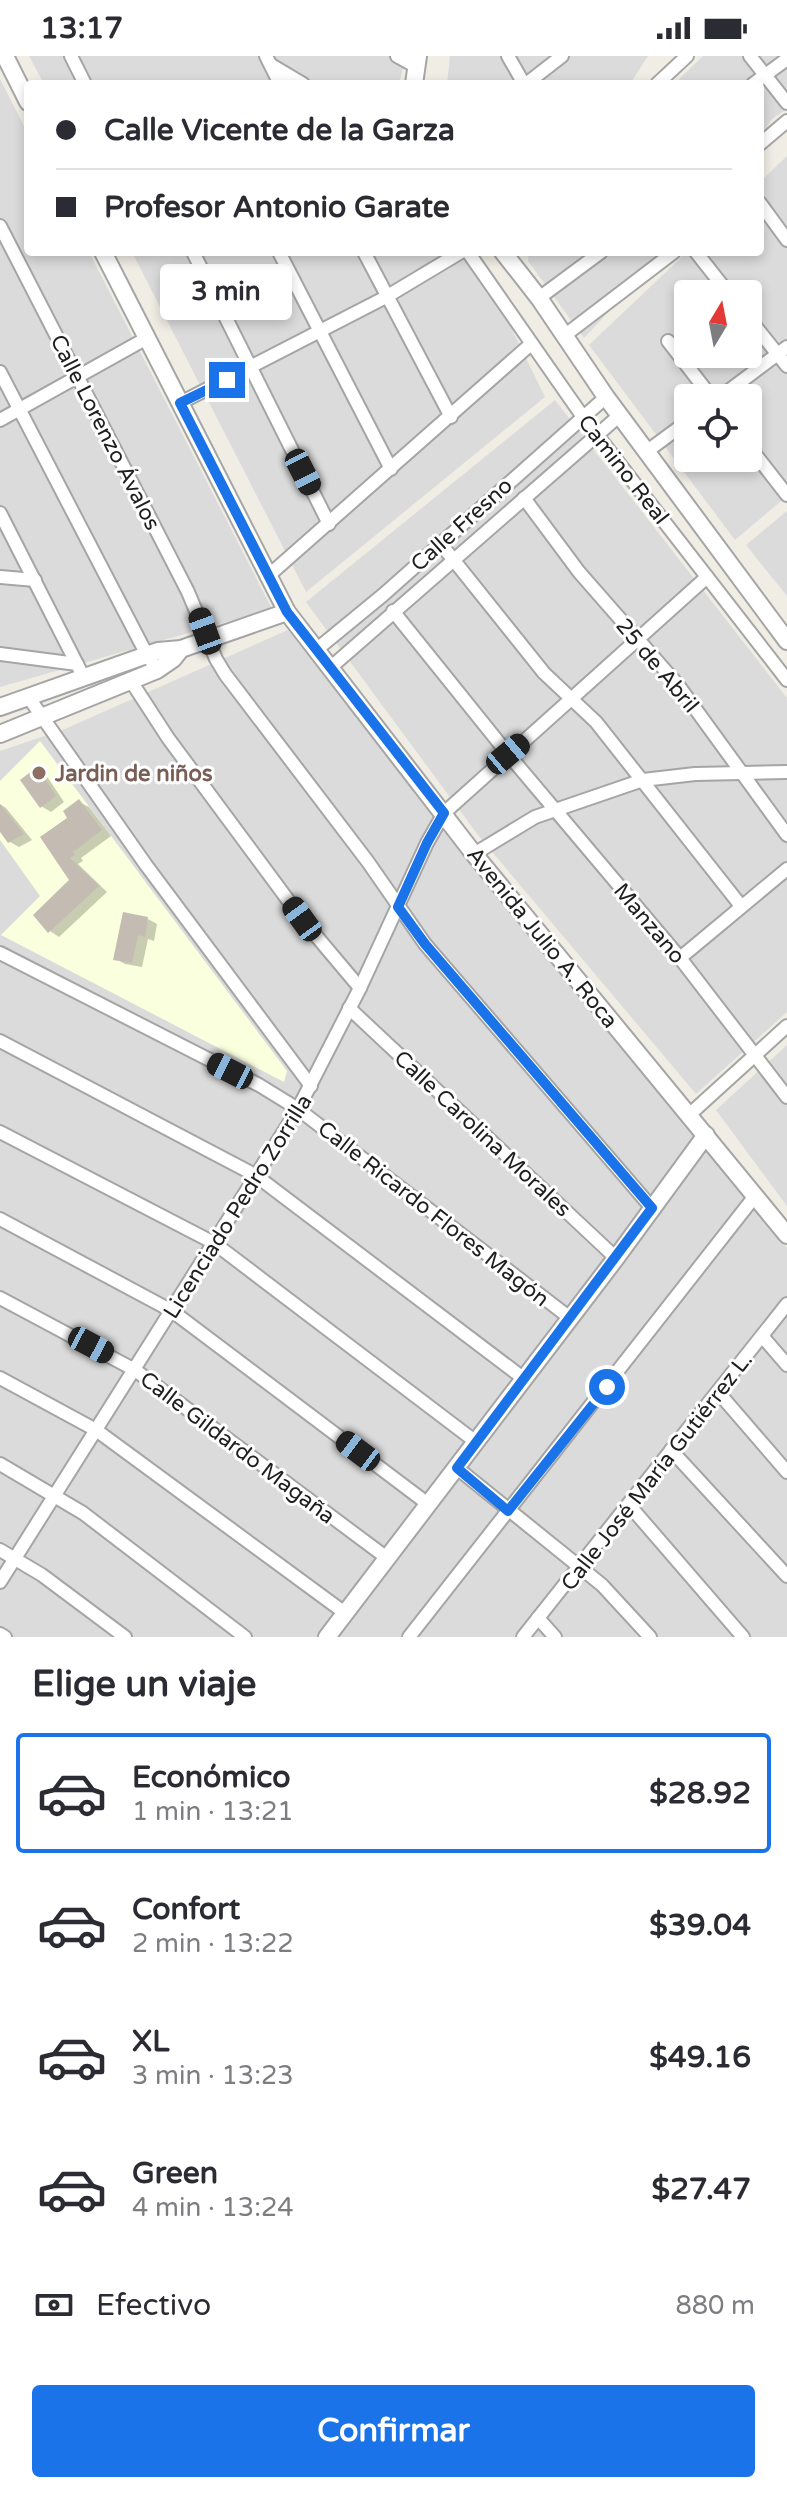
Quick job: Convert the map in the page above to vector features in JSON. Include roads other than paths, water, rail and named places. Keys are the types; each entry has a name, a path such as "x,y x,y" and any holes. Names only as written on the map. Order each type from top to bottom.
{"street":[{"path":"71,56 83,80"},
{"path":"397,56 417,61"},
{"path":"508,56 523,80"},
{"path":"530,80 562,56"},
{"path":"661,80 687,56"},
{"path":"750,56 787,103"},
{"path":"758,80 787,59"},
{"path":"268,60 278,80"},
{"path":"268,60 297,80"},
{"path":"5,64 24,95"},
{"path":"764,141 787,121"},
{"path":"764,208 787,240"},
{"name":"Calle Lorenzo Ávalos","path":"0,226 188,592 225,674 368,862 425,944 652,1208"},
{"name":"Avenida Julio A. Roca","path":"105,256 287,612 474,854 787,1235"},
{"path":"195,256 329,524"},
{"path":"281,256 391,469"},
{"path":"366,256 451,417"},
{"path":"180,403 386,297 454,256"},
{"name":"Camino Real","path":"471,256 583,417 787,680"},
{"name":"Camino Real","path":"506,256 646,452 787,641"},
{"path":"539,298 596,256"},
{"path":"564,336 669,256"},
{"path":"699,256 718,280"},
{"path":"762,331 783,351 787,366"},
{"path":"0,420 147,338"},
{"path":"668,341 701,384"},
{"path":"267,577 531,344"},
{"path":"738,384 783,351"},
{"path":"0,372 157,670"},
{"name":"Calle Fresno","path":"316,650 383,595 606,397"},
{"name":"Calle Fresno","path":"330,668 620,415"},
{"path":"646,452 674,431"},
{"path":"762,463 787,495"},
{"name":"25 de Abril","path":"524,498 579,572 678,685 787,835"},
{"path":"0,513 81,671"},
{"path":"440,543 544,673 585,710 741,906"},
{"path":"0,577 35,580"},
{"name":"Licenciado Pedro Zorrilla","path":"0,1582 298,1109 444,813 707,577"},
{"name":"Manzano","path":"393,611 508,754 680,958 787,1097"},
{"path":"0,707 29,698 81,671 181,649 287,612"},
{"path":"0,734 157,670 181,649"},
{"path":"0,654 81,671"},
{"path":"131,681 168,738 302,919 360,988"},
{"path":"29,698 146,865 311,1086"},
{"path":"474,854 518,826 643,780 695,774 787,772"},
{"path":"680,958 787,869"},
{"name":"Calle Ricardo Flores Magón","path":"0,953 259,1085 298,1109 570,1318"},
{"name":"Calle Carolina Morales","path":"349,1008 616,1258"},
{"path":"689,1115 787,1026"},
{"path":"0,1041 255,1175 523,1378"},
{"path":"0,1132 214,1243 476,1442"},
{"path":"327,1637 706,1135"},
{"path":"409,1637 755,1196"},
{"path":"0,1219 172,1311 428,1504"},
{"name":"Calle Gildardo Magaña","path":"0,1298 135,1370 387,1558"},
{"name":"Calle José María Gutiérrez L.","path":"523,1637 787,1304"},
{"path":"762,1336 787,1365"},
{"path":"0,1378 96,1430 345,1613"},
{"path":"718,1392 787,1472"},
{"path":"671,1450 787,1576"},
{"path":"0,1464 56,1495 245,1637"},
{"path":"457,1468 602,1585 650,1637"},
{"path":"629,1505 743,1637"},
{"path":"0,1550 125,1637"},
{"path":"538,1618 555,1637"}],"place":[{"name":"Jardin de niños","path":"39,773"}]}
